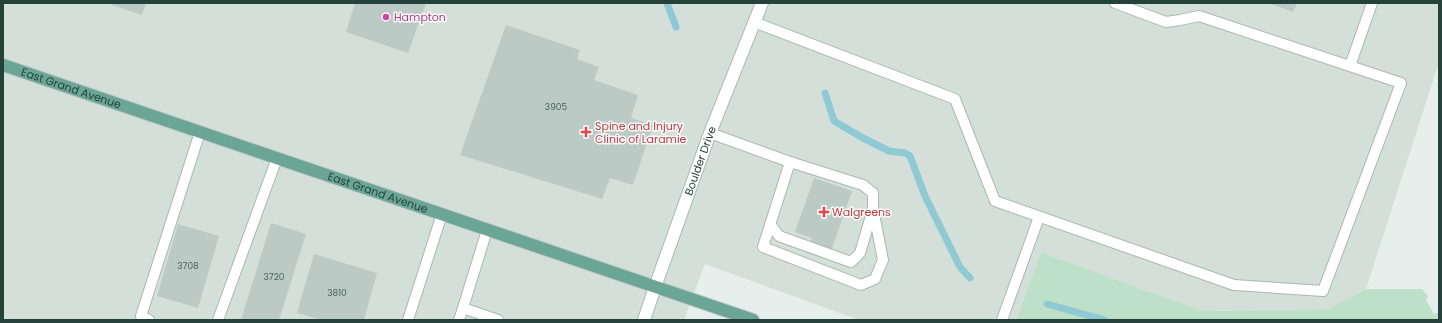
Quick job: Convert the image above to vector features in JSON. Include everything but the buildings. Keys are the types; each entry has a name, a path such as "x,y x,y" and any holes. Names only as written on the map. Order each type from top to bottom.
{"main road":[{"name":"East Grand Avenue","path":"3,65 753,320"}],"street":[{"name":"Boulder Drive","path":"644,320 710,133 762,3"}],"lane":[{"path":"754,22 955,99 995,201 1234,285 1323,291 1401,83 1199,16 1166,22 1115,3"},
{"path":"1350,66 1372,3"},
{"path":"150,320 141,316 200,132"},
{"path":"710,133 790,162 863,185 873,193 873,209 883,260 875,279 861,285 762,247 790,162"},
{"path":"218,320 277,158"},
{"path":"770,224 779,236 851,262 860,253 873,209"},
{"path":"408,320 442,214"},
{"path":"1002,320 1039,217"},
{"path":"459,320 487,230"},
{"path":"463,308 498,320"}],"shaded area":[{"path":"3,3 1439,3 1439,62 1366,289 1328,309 1203,311 1041,252 1016,320 859,320 705,264 684,320 3,320"}],"green space":[{"path":"1041,252 1203,311 1328,309 1366,289 1422,289 1428,296 1426,300 1434,314 1439,312 1439,320 1016,320"}],"waterway":[{"path":"667,3 676,27"},
{"path":"825,93 834,121 889,151 905,153 910,156 925,196 960,267 970,278"},
{"path":"1047,304 1105,320"}],"place":[{"name":"Hampton","path":"386,17"},
{"name":"Spine and Injury Clinic of Laramie","path":"586,132"},
{"name":"Walgreens","path":"824,212"}]}
